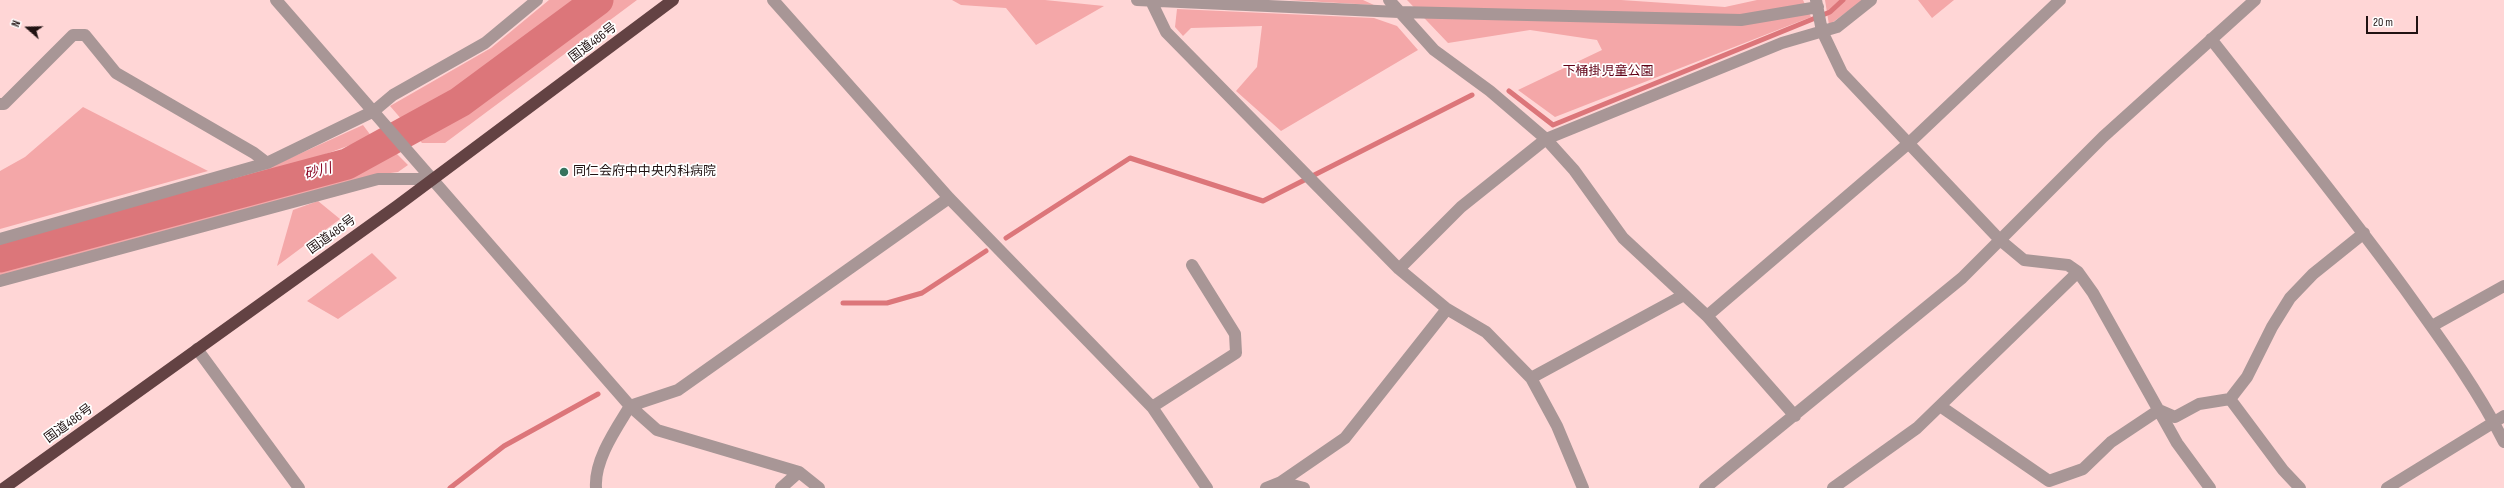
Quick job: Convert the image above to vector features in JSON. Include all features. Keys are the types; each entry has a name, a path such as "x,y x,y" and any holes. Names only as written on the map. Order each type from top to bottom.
{"highway":[{"name":"国道486号","path":"4,488 397,206 673,0"}],"street":[{"path":"276,0 630,406 657,430 799,472 819,488"},
{"path":"0,239 267,163 374,111 393,95 485,43 537,0"},
{"path":"773,0 949,198 1152,407 1207,488"},
{"path":"1137,0 1399,12 1741,20 1817,4 1822,31 1842,73 2000,240 2024,260 2068,265 2078,272 2093,293 2177,443 2210,488"},
{"path":"1388,0 1434,50 1490,91 1546,139 1574,170 1623,238 1707,316 1795,416"},
{"path":"1399,269 1461,208 1546,139 1782,43 1837,27 1871,0"},
{"path":"1707,316 1909,143 2060,0"},
{"path":"1705,488 1962,278 2104,137 2255,0"},
{"path":"1151,1 1166,32 1399,269 1447,309 1486,332 1531,378 1557,426 1583,488"},
{"path":"0,104 4,104 73,35 85,35 116,73 254,153 267,163"},
{"path":"2211,39 2364,233 2432,326 2499,419 2504,442"},
{"path":"0,280 378,179 432,179"},
{"path":"596,488 595,475 616,429 630,406 678,390 949,198"},
{"path":"2159,410 2175,417 2199,404 2230,399 2247,378 2272,327 2290,298 2313,274 2364,233"},
{"path":"1152,407 1236,353 1235,334 1192,265"},
{"path":"1833,488 1917,428 2078,272"},
{"path":"2432,326 2504,286"},
{"path":"1531,378 1684,295"},
{"path":"1266,488 1281,482 1345,438 1447,309"},
{"path":"197,349 299,488"},
{"path":"2230,399 2283,470 2300,488"},
{"path":"1940,406 2049,481 2083,469 2111,442 2159,410"},
{"path":"2387,488 2499,419"},
{"path":"781,488 799,472"},
{"path":"1281,482 1304,488"}],"green space":[{"path":"549,0 637,0 445,143 422,143 390,106 491,48"},
{"path":"952,0 1045,0 1104,6 1036,45 1006,8 961,5"},
{"path":"1288,0 1363,0 1374,5"},
{"name":"下桶掛児童公園","path":"1407,0 1621,0 1725,7 1757,0 1803,0 1811,17 1555,117 1518,90 1602,50 1597,40 1530,30 1448,43"},
{"path":"1825,0 1863,0 1829,25"},
{"path":"1918,0 1954,0 1932,18"},
{"path":"1177,9 1374,18 1397,26 1418,50 1281,131 1236,91 1257,67 1262,26 1191,28 1183,36 1175,27"},
{"path":"83,107 208,171 0,229 0,171 25,157"},
{"path":"363,125 372,137 228,190 91,230 0,253 0,245 266,169"},
{"path":"390,147 408,165 398,172 376,175 0,276 0,269 131,234 146,226 338,175"},
{"path":"318,201 340,219 277,266 293,210"},
{"path":"372,253 397,278 338,319 307,301"}],"waterway":[{"name":"砂川","path":"0,257 347,164 460,102 598,0"},
{"path":"1509,91 1553,125 1830,12 1843,0"},
{"path":"1006,238 1130,158 1263,201 1472,95"},
{"path":"843,303 887,303 922,293 986,251"},
{"path":"450,488 504,446 598,394"}],"place":[{"name":"同仁会府中中央内科病院","path":"564,172"}]}
